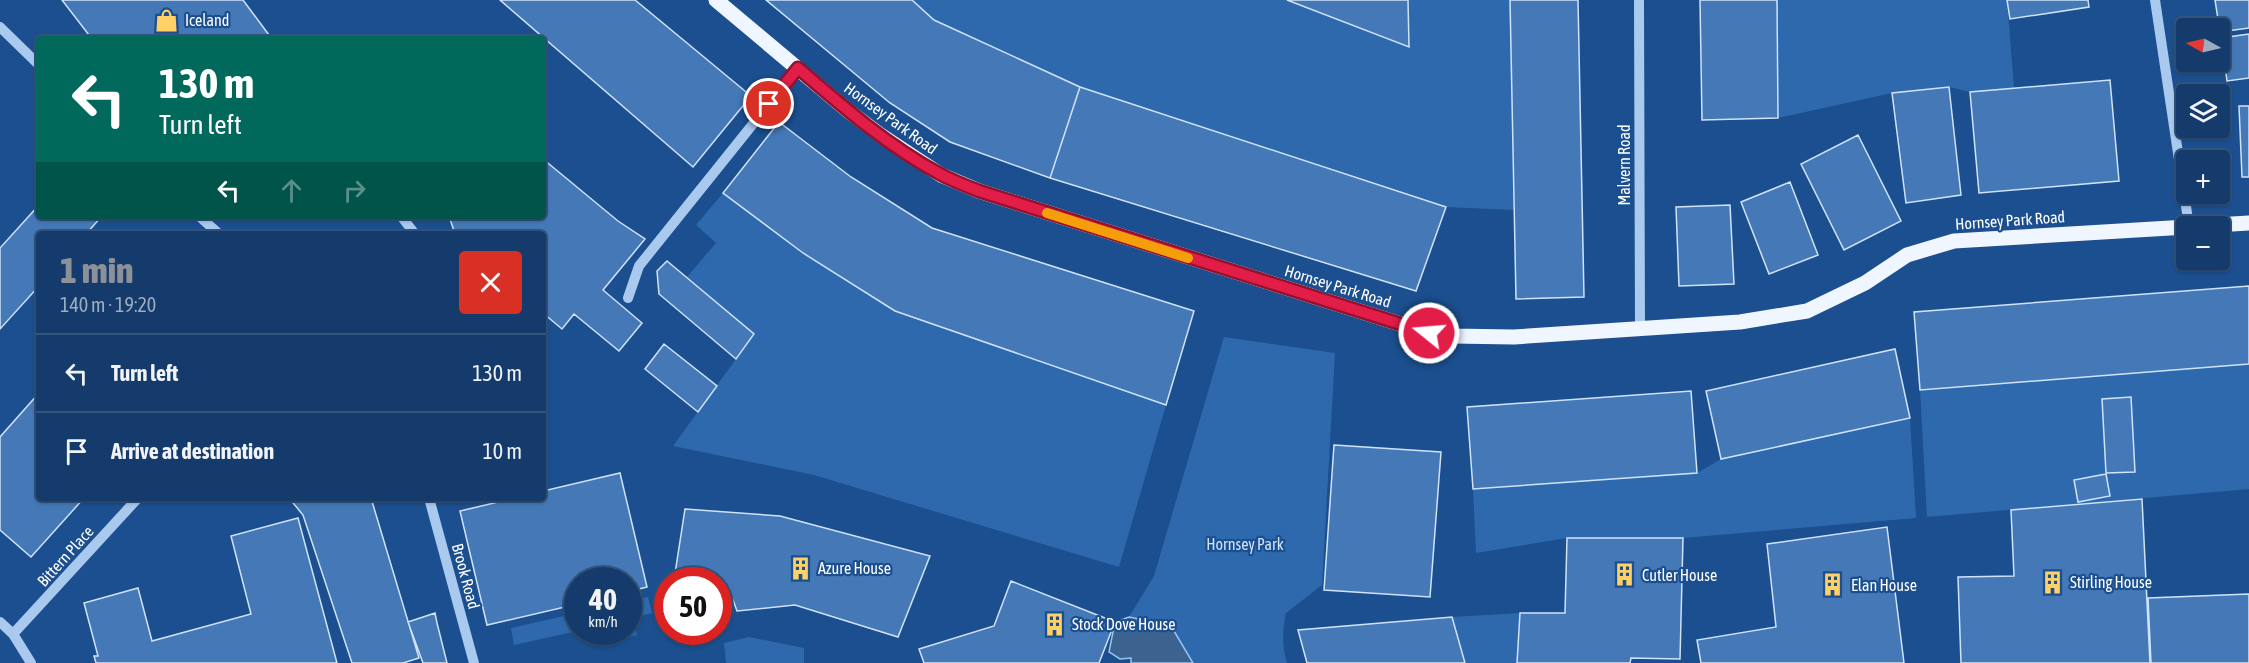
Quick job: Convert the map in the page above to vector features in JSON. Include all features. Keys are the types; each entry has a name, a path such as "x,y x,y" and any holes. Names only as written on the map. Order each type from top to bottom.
{"main road":[{"name":"Hornsey Park Road","path":"716,0 879,134 941,175 979,191 1429,333 1452,336 1514,337 1740,322 1807,311 1865,283 1907,255 1954,241 2176,228"},
{"path":"2230,225 2249,224"}],"street":[{"name":"Malvern Road","path":"1639,0 1640,329"},
{"path":"2156,0 2186,216"},
{"path":"0,27 36,62"},
{"path":"628,298 639,266 798,68"},
{"path":"202,219 216,231"},
{"path":"402,219 412,231"},
{"name":"Bittern Place","path":"13,634 135,501"},
{"name":"Brook Road","path":"430,501 474,663"},
{"path":"0,622 13,634 31,663"}],"green space":[{"path":"912,0 1287,0 1408,47 1408,0 1510,0 1514,210 1446,207 1080,87 934,20"},
{"path":"1777,0 2007,0 2014,88 1970,92 1949,87 1892,93 1778,118"},
{"path":"723,193 803,253 895,311 1166,405 1119,567 814,475 673,446 754,334 687,277 716,243 696,225"},
{"name":"Hornsey Park","path":"1224,337 1335,353 1322,585 1286,613 1283,638 1287,663 1187,663 1168,625 1129,617 1154,576"},
{"path":"2249,364 2249,489 1927,517 1920,390"},
{"path":"1910,418 1916,518 1683,538 1567,538 1476,553 1473,489 1697,473 1721,459"},
{"path":"648,597 652,613 642,616 642,598"},
{"path":"1520,613 1517,663 1465,663 1452,617"},
{"path":"564,616 564,634 514,645 511,628"},
{"path":"749,637 804,648 804,663 726,663 724,645 732,645 732,641"}],"shaded area":[{"path":"1129,617 1171,626 1193,663 1131,663 1131,658 1120,659 1109,652 1115,622"}],"building":[{"name":"Iceland","path":"62,0 243,0 270,36 90,36"},
{"path":"500,0 635,0 751,96 693,167 546,40 546,36 542,36"},
{"path":"766,0 912,0 934,20 1080,87 1050,178 950,142 890,103"},
{"path":"1287,0 1408,0 1409,47"},
{"path":"1510,0 1578,0 1584,297 1516,299"},
{"path":"1700,0 1777,0 1778,118 1702,120"},
{"path":"2007,0 2088,0 2089,7 2010,19"},
{"path":"2215,0 2249,0 2249,28 2230,31 2230,18 2218,18"},
{"path":"2249,34 2249,78 2227,81 2226,72 2230,72 2230,37"},
{"path":"2110,80 2119,181 1979,193 1970,92"},
{"path":"1080,87 1446,207 1416,291 1050,178"},
{"path":"1949,87 1961,195 1906,203 1892,93"},
{"path":"2239,106 2249,106 2249,177 2242,177"},
{"path":"779,122 851,177 932,228 1194,311 1166,405 895,311 803,253 723,193"},
{"path":"1858,135 1901,221 1844,250 1801,164"},
{"path":"546,161 618,221 645,239 603,290 642,323 619,351 574,314 562,329 546,316 546,231 454,231 450,219 546,219"},
{"path":"1790,182 1818,255 1769,274 1741,202"},
{"path":"1730,205 1734,284 1679,286 1676,207"},
{"path":"36,208 36,219 99,219 89,231 36,231 36,289 0,329 0,248"},
{"path":"667,261 754,334 736,359 659,294 657,271"},
{"path":"2249,286 2249,364 1920,390 1914,312"},
{"path":"664,344 717,386 698,412 645,369"},
{"path":"1895,349 1910,418 1721,459 1706,391"},
{"path":"1691,391 1697,473 1473,489 1467,407"},
{"path":"36,396 36,501 81,501 31,557 0,530 0,437"},
{"path":"2131,397 2135,472 2106,473 2102,399"},
{"path":"1334,445 1441,452 1430,597 1324,590"},
{"path":"620,473 647,587 642,588 642,567 564,567 564,607 487,625 460,511 502,501 546,501 546,490"},
{"path":"2106,474 2110,496 2078,502 2074,480"},
{"name":"Stirling House","path":"2142,499 2150,663 1961,663 1958,577 2014,576 2011,510"},
{"path":"291,501 372,501 419,658 403,663 352,663 303,515"},
{"name":"Azure House","path":"685,509 780,516 930,556 898,637 795,605 737,611 732,597 732,567 676,567"},
{"path":"298,518 337,663 96,663 94,656 98,656 84,603 138,588 152,641 251,614 231,536"},
{"name":"Elan House","path":"1887,527 1904,663 1701,663 1697,640 1776,627 1767,544"},
{"name":"Cutler House","path":"1567,538 1683,538 1680,659 1631,658 1630,663 1517,663 1520,613 1565,613"},
{"name":"Stock Dove House","path":"1011,581 1115,622 1099,663 924,663 919,649 994,626"},
{"path":"2249,594 2249,663 2151,663 2148,598"},
{"path":"435,613 447,663 423,663 408,622"},
{"path":"1452,617 1465,663 1307,663 1298,630"}],"slow traffic":[{"path":"1047,213 1188,258"}],"place":[{"name":"Iceland","path":"167,20"},
{"name":"Azure House","path":"800,568"},
{"name":"Cutler House","path":"1624,575"},
{"name":"Stirling House","path":"2052,582"},
{"name":"Elan House","path":"1833,585"},
{"name":"Stock Dove House","path":"1054,624"}],"route":[{"path":"769,104 798,68 847,110 908,155 941,175 979,191 1429,333"}]}
